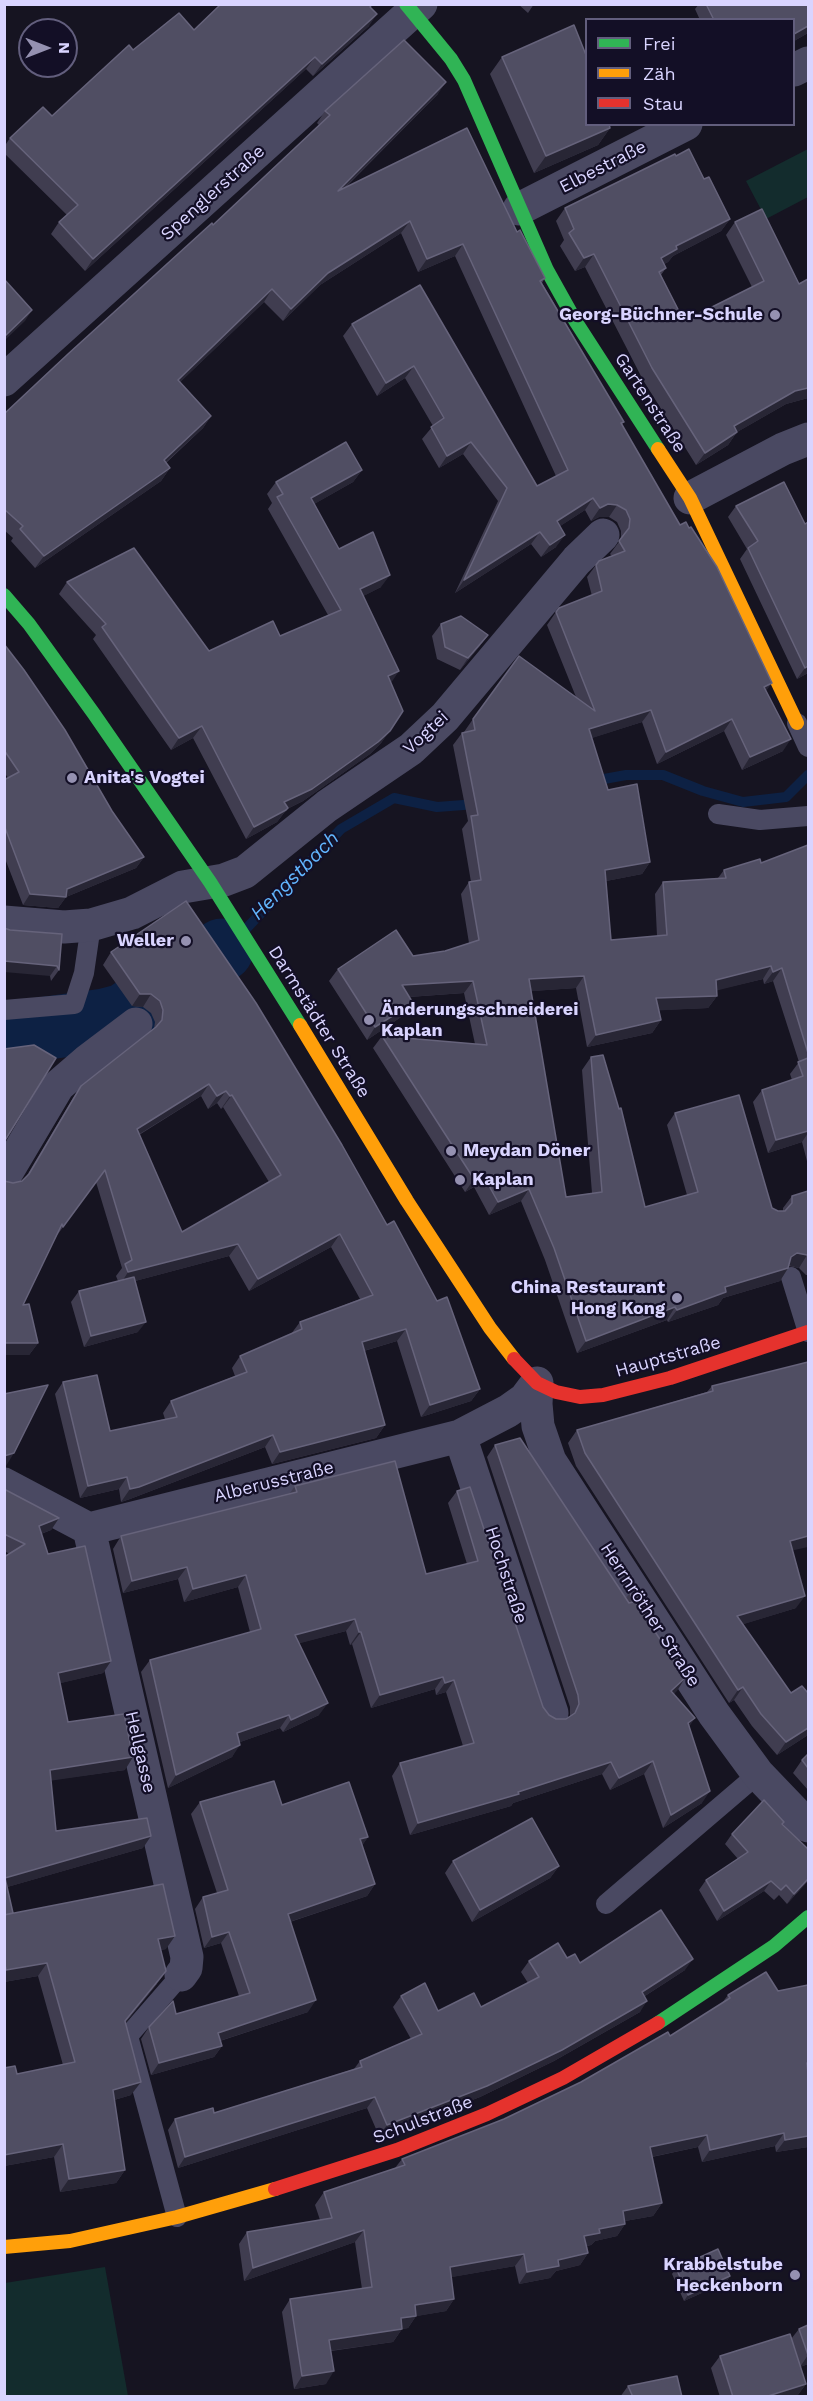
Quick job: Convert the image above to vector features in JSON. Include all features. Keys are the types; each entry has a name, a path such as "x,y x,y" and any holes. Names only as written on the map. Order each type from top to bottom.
{"street":[{"name":"Gartenstraße","path":"414,7 464,80 547,270 576,322 690,498 797,723"},
{"name":"Spenglerstraße","path":"4,380 414,7"},
{"name":"Elbestraße","path":"519,209 682,126"},
{"path":"690,498 783,449 808,439"},
{"name":"Vogtei","path":"4,922 64,927 91,925 132,913 183,887 224,880 245,872 327,806 411,749 445,717 577,560 603,535"},
{"name":"Darmstädter Straße","path":"4,595 94,714 210,882 407,1201 490,1328 513,1358 537,1383"},
{"path":"4,1177 58,1086 136,1024"},
{"name":"Hauptstraße","path":"537,1383 556,1392 580,1397 603,1395 670,1378 808,1332"},
{"name":"Alberusstraße","path":"89,1529 460,1436 508,1411 525,1399 537,1383"},
{"name":"Herrnröther Straße","path":"537,1383 538,1426 549,1461 714,1714 758,1774 808,1826"},
{"name":"Hochstraße","path":"460,1436 552,1713"},
{"path":"4,1484 89,1529"},
{"name":"Hellgasse","path":"89,1529 188,1957 186,1968 181,1975"},
{"name":"Schulstraße","path":"4,2247 70,2241 177,2217 308,2180 397,2150 488,2114 563,2078 658,2023 774,1946 808,1917"}],"lane":[{"path":"797,723 808,747"},
{"path":"718,814 760,820 808,816"},
{"path":"4,1010 74,1004 84,973 91,925"},
{"path":"791,1277 808,1332"},
{"path":"606,1905 758,1774"},
{"path":"177,2217 128,2036 181,1975"}],"green space":[{"path":"808,149 808,197 766,219 746,181"},
{"path":"105,2267 128,2396 5,2396 5,2283"}],"building":[{"path":"221,4 372,4 370,7 377,14 322,64 315,57 93,259 59,222 78,205 10,138 43,107 52,116 129,45 133,50 179,13 194,30"},
{"path":"706,4 808,4 808,26 795,33 795,18 713,18"},
{"path":"574,25 585,52 585,126 610,126 610,128 546,156 502,57"},
{"path":"404,40 446,82 338,191 467,128 517,232 520,230 545,278 540,281 624,422 621,423 680,525 686,522 689,528 691,527 717,567 772,683 764,687 791,739 750,757 732,719 666,752 651,710 589,729 608,790 637,784 650,862 605,870 611,940 667,935 663,882 726,878 724,870 760,859 761,863 808,845 808,1053 782,968 773,972 771,966 716,980 717,996 656,998 661,1020 596,1035 584,976 529,979 566,1197 602,1192 591,1057 603,1055 619,1109 621,1108 645,1207 698,1192 675,1113 739,1095 772,1208 785,1211 792,1203 792,1196 808,1191 808,1257 797,1253 791,1257 788,1268 725,1287 726,1292 677,1310 675,1307 586,1341 554,1248 529,1189 498,1202 483,1175 474,1179 382,1036 487,1045 473,981 402,985 413,1003 375,1027 338,969 396,930 413,956 445,951 479,940 469,882 481,880 471,816 478,815 462,733 475,730 473,719 519,656 595,711 556,612 559,608 602,591 596,565 599,561 625,551 619,541 629,528 630,519 626,510 617,505 608,504 600,508 593,498 557,521 565,535 550,545 540,532 464,580 507,488 471,442 447,456 431,427 444,418 414,366 386,383 352,324 420,285 537,486 568,470 463,244 427,259 410,221 328,273 291,309 272,289 178,380 211,416 164,460 170,468 44,556 20,529 23,526 4,509 4,414 212,223 213,225 330,115 325,111"},
{"path":"689,149 704,179 709,177 730,219 676,246 677,249 661,258 666,268 659,272 684,321 764,281 735,222 762,209 799,284 808,279 808,388 795,391 734,426 737,432 705,453 652,368 594,254 584,258 569,233 574,229 565,208"},
{"path":"4,279 32,310 4,337"},
{"path":"346,442 362,470 311,498 339,549 373,532 390,575 360,589 399,671 388,676 403,711 390,731 378,742 312,789 284,802 288,808 286,810 254,827 202,726 179,738 102,627 106,624 67,582 134,548 209,651 273,621 280,636 341,610 277,497 283,494 276,482"},
{"path":"784,482 805,524 808,522 808,666 805,668 748,548 758,541 736,506"},
{"path":"461,616 488,635 468,658 445,647 441,624"},
{"path":"4,644 65,730 112,811 144,857 67,889 66,897 30,894 4,825 4,780 19,772 4,750"},
{"path":"186,901 256,1003 342,1145 387,1225 394,1221 437,1301 447,1297 480,1389 430,1405 406,1329 362,1342 385,1425 280,1452 273,1435 139,1487 130,1489 127,1477 88,1486 63,1382 97,1375 110,1431 177,1417 171,1401 247,1372 240,1356 302,1329 300,1322 373,1295 340,1234 258,1279 238,1244 128,1272 125,1264 132,1260 105,1170 63,1227 62,1224 23,1305 29,1304 38,1343 4,1343 4,1181 13,1183 22,1181 29,1174 81,1086 162,1020 163,1010 160,1001 151,994 140,994 111,952","holes":["209,1084 217,1096 226,1091 230,1096 232,1095 281,1175 182,1232 137,1129"]},
{"path":"4,928 62,934 59,970 57,966 4,961"},
{"path":"34,1045 56,1058 4,1142 4,1049"},
{"path":"808,1058 808,1131 776,1140 762,1090 803,1076 798,1062"},
{"path":"134,1277 146,1322 91,1336 79,1291"},
{"path":"808,1362 808,1536 790,1541 805,1596 737,1616 791,1693 802,1686 808,1693 808,1728 786,1742 761,1714 743,1687 738,1690 585,1453 577,1430 713,1391 712,1386"},
{"path":"48,1385 14,1453 4,1456 4,1394"},
{"path":"520,1438 629,1603 633,1602 630,1593 685,1678 671,1691 695,1718 688,1723 710,1791 671,1815 653,1761 619,1778 611,1762 518,1792 519,1794 418,1823 400,1763 474,1743 454,1680 445,1683 443,1677 380,1695 355,1619 295,1635 328,1703 291,1720 289,1715 237,1733 240,1745 176,1775 150,1660 261,1629 246,1575 193,1589 187,1567 132,1581 121,1536 297,1492 295,1486 395,1461 426,1574 478,1561 457,1491 470,1487 543,1707 549,1715 556,1719 566,1719 575,1713 579,1704 578,1695 495,1445"},
{"path":"4,1489 59,1518 39,1526 48,1554 85,1546 111,1661 58,1673 68,1722 124,1714 133,1757 50,1770 56,1831 147,1818 151,1836 5,1878 13,1913 4,1915 4,1557 25,1544 4,1534"},
{"path":"808,1754 808,1768 802,1760"},
{"path":"274,1781 282,1805 349,1782 368,1837 360,1839 375,1884 288,1914 316,2000 218,2033 222,2046 159,2063 149,2027 173,2001 176,2014 250,1993 229,1932 212,1937 203,1897 228,1890 200,1802"},
{"path":"764,1800 784,1822 782,1824 808,1849 808,1879 794,1894 786,1885 781,1890 771,1881 724,1911 706,1880 748,1852 732,1834"},
{"path":"532,1818 559,1866 480,1910 453,1861"},
{"path":"163,1884 175,1936 158,1939 166,1971 125,2021 141,2082 113,2090 125,2170 69,2179 63,2144 4,2155 4,2068 15,2066 17,2074 75,2062 47,1963 6,1970 4,1915"},
{"path":"661,1910 693,1959 642,1992 647,2001 562,2050 487,2086 387,2125 375,2097 185,2157 175,2119 213,2108 214,2113 362,2067 360,2061 422,2034 401,1996 425,1983 438,2011 474,1993 481,2007 539,1977 529,1961 558,1943 567,1958 575,1954 580,1963"},
{"path":"766,1972 778,1991 808,1985 808,2136 785,2140 784,2133 710,2150 707,2135 650,2147 662,2203 623,2211 625,2224 599,2229 600,2233 584,2236 588,2253 558,2260 559,2266 527,2272 524,2254 450,2267 454,2299 415,2305 416,2316 401,2318 402,2329 329,2340 334,2371 302,2376 290,2299 372,2287 364,2230 253,2268 247,2232 332,2218 324,2192 405,2165 402,2159 504,2119 581,2082 668,2032 670,2036 730,1998 728,1995"},
{"path":"718,2249 730,2276 688,2295 676,2268"},
{"path":"808,2325 808,2355 799,2329"},
{"path":"790,2334 806,2384 765,2397 733,2397 720,2356"},
{"path":"677,2376 682,2397 633,2397 628,2386"}],"waterway":[{"name":"Hengstbach","path":"593,781 626,775 663,775 703,791 743,802 786,797 808,775"},
{"name":"Hengstbach","path":"222,950 243,932 341,829 394,798 437,807 477,804"},
{"name":"Hengstbach","path":"4,1034 105,1020 124,1015 222,950"}],"traffic: fast":[{"path":"406,4 451,59 464,80 547,270 576,322 658,449"},
{"path":"4,595 29,624 94,714 210,882 300,1025"},
{"path":"658,2023 774,1946 808,1917"}],"traffic: slow":[{"path":"658,449 690,498 797,723"},
{"path":"300,1025 407,1201 490,1328 514,1359"},
{"path":"4,2247 70,2241 177,2217 275,2189"}],"traffic: jam":[{"path":"514,1359 537,1383 556,1392 580,1397 603,1395 670,1378 808,1332"},
{"path":"275,2189 397,2150 487,2114 563,2078 658,2023"}],"place":[{"name":"Georg-Büchner-Schule","path":"775,315"},
{"name":"Anita's Vogtei","path":"72,778"},
{"name":"Weller","path":"186,941"},
{"name":"Änderungsschneiderei Kaplan","path":"369,1020"},
{"name":"Meydan Döner","path":"451,1151"},
{"name":"Kaplan","path":"460,1180"},
{"name":"China Restaurant Hong Kong","path":"677,1298"},
{"name":"Krabbelstube Heckenborn","path":"795,2275"}]}
